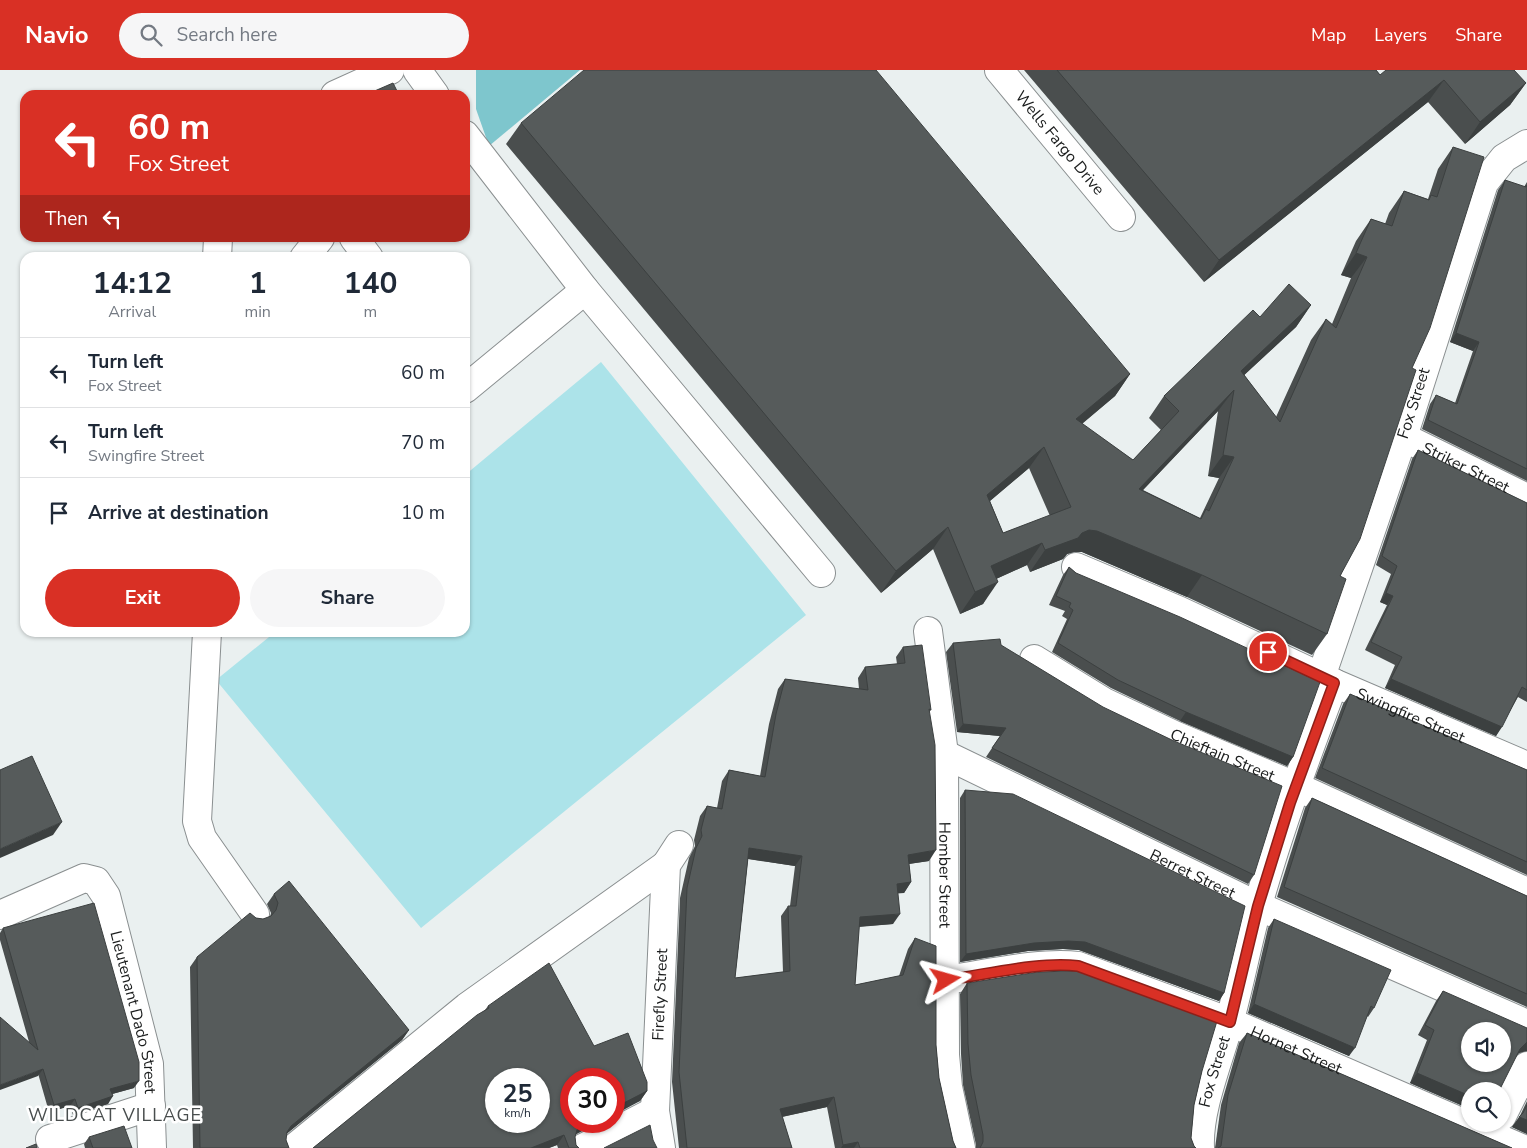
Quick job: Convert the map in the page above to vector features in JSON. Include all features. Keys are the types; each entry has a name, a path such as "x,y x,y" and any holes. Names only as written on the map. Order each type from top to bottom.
{"street":[{"path":"346,90 390,70"},
{"path":"417,70 431,90"},
{"name":"Wells Fargo Drive","path":"999,70 1121,216"},
{"path":"470,141 585,290 821,573"},
{"name":"Fox Street","path":"1200,1148 1199,1134 1203,1115 1230,1022 1258,906 1327,680 1484,183 1504,158 1527,144"},
{"path":"309,252 317,242"},
{"path":"470,385 585,290"},
{"name":"Striker Street","path":"1403,438 1527,498"},
{"name":"Swingfire Street","path":"1076,568 1180,611 1327,680 1527,766"},
{"name":"Homber Street","path":"928,631 944,754 946,980 944,1055 948,1087 961,1148"},
{"path":"207,637 197,821 202,838 255,914"},
{"name":"Chieftain Street","path":"1034,659 1104,702 1174,735 1295,786 1527,892"},
{"name":"Berret Street","path":"944,754 1258,906 1527,1024"},
{"name":"Firefly Street","path":"294,1148 467,1007 672,855 655,1111 661,1148"},
{"name":"Lieutenant Dado Street","path":"0,915 84,878 96,882 106,896 149,1064 152,1148"},
{"name":"Hornet Street","path":"946,980 1026,968 1078,966 1230,1022 1461,1117"},
{"path":"1511,1098 1527,1066"},
{"path":"50,1139 151,1106"},
{"path":"583,1148 655,1111"},
{"name":"Hornet Street","path":"1497,1132 1521,1148"}],"shaded area":[{"path":"476,70 580,70 489,146 476,109"},
{"path":"601,362 806,615 421,928 216,680 269,637 470,637 470,471"}],"building":[{"path":"584,70 876,70 1130,374 1076,419 1133,460 1179,411 1164,396 1253,310 1260,317 1289,284 1311,305 1241,371 1280,422 1326,319 1336,328 1367,257 1356,253 1371,219 1392,226 1404,191 1429,200 1431,195 1437,197 1453,147 1484,157 1430,328 1412,368 1416,370 1360,539 1340,576 1346,579 1327,634 1202,575 1097,531 1089,530 1082,533 1078,538 1045,550 1042,543 991,566 998,582 975,592 948,527 896,571 521,123","holes":["1234,390 1223,455 1234,457 1209,511 1206,509 1201,519 1139,489","1044,447 1071,507 1003,533 987,495"]},
{"path":"1057,70 1376,70 1380,75 1386,70 1514,70 1526,83 1480,122 1444,80 1219,260"},
{"path":"393,83 396,90 377,90"},
{"path":"1505,180 1526,187 1527,185 1527,469 1428,420 1436,395 1457,404 1479,342 1456,333"},
{"path":"1418,450 1527,503 1527,690 1522,687 1502,727 1391,679 1402,657 1371,642 1393,596 1386,593 1397,566 1382,556"},
{"path":"1069,567 1076,573 1180,617 1320,682 1293,757 1186,712 1118,680 1058,643 1073,610 1069,607 1071,603 1056,596"},
{"path":"1000,639 1001,645 1103,707 1174,741 1282,786 1254,875 992,748 1006,728 963,724 953,643"},
{"path":"922,645 935,745 936,850 908,855 911,882 897,884 900,914 860,917 855,985 903,975 915,938 936,946 936,1045 939,1078 956,1148 860,1148 858,1142 843,1145 834,1097 780,1109 792,1148 687,1148 679,1072 687,888 696,848 702,836 701,830 707,806 722,809 729,770 765,777 776,714 785,679 868,690 865,667 905,663 903,647","holes":["749,848 802,856 796,906 788,906 790,971 735,978"]},
{"path":"1350,694 1527,770 1527,862 1322,768"},
{"path":"32,756 62,822 0,849 0,770"},
{"path":"965,790 1013,794 1245,906 1224,993 1085,942 1034,943 966,954"},
{"path":"1312,798 1527,896 1527,994 1284,887"},
{"path":"289,881 409,1030 291,1126 287,1132 286,1140 289,1148 200,1148 197,957 250,913 256,918 263,919 271,916 276,910 278,903 274,894"},
{"path":"94,903 139,1062 139,1081 110,1089 113,1096 78,1108 75,1099 54,1105 43,1069 0,1085 0,1017 38,1050 3,928"},
{"path":"1274,919 1391,970 1374,1008 1371,1006 1355,1048 1254,1004"},
{"path":"549,963 594,1046 628,1033 647,1082 647,1091 625,1102 625,1068 560,1068 560,1133 576,1133 576,1145 579,1148 569,1148 564,1135 531,1148 313,1148 477,1015 489,1008 488,1006"},
{"path":"1082,971 1217,1021 1194,1105 1191,1138 1196,1148 980,1148 983,1142 983,1135 971,1075 968,1044 967,983 1038,972"},
{"path":"1443,991 1527,1028 1527,1042 1520,1049 1511,1067 1511,1022 1461,1022 1461,1072 1508,1072 1504,1082 1461,1082 1461,1092 1417,1073 1434,1030 1425,1025"},
{"path":"1247,1033 1461,1126 1461,1132 1475,1132 1512,1148 1218,1148 1221,1146 1228,1095"},
{"path":"1527,1105 1527,1120 1519,1117"},
{"path":"650,1125 657,1148 604,1148"},
{"path":"124,1126 132,1148 93,1148 89,1137"},
{"path":"36,1144 37,1148 26,1148"}],"district":[{"name":"WILDCAT VILLAGE","path":"115,1115"}],"route":[{"path":"946,980 1026,968 1078,966 1230,1022 1258,906 1295,786 1334,683 1268,652"}]}
